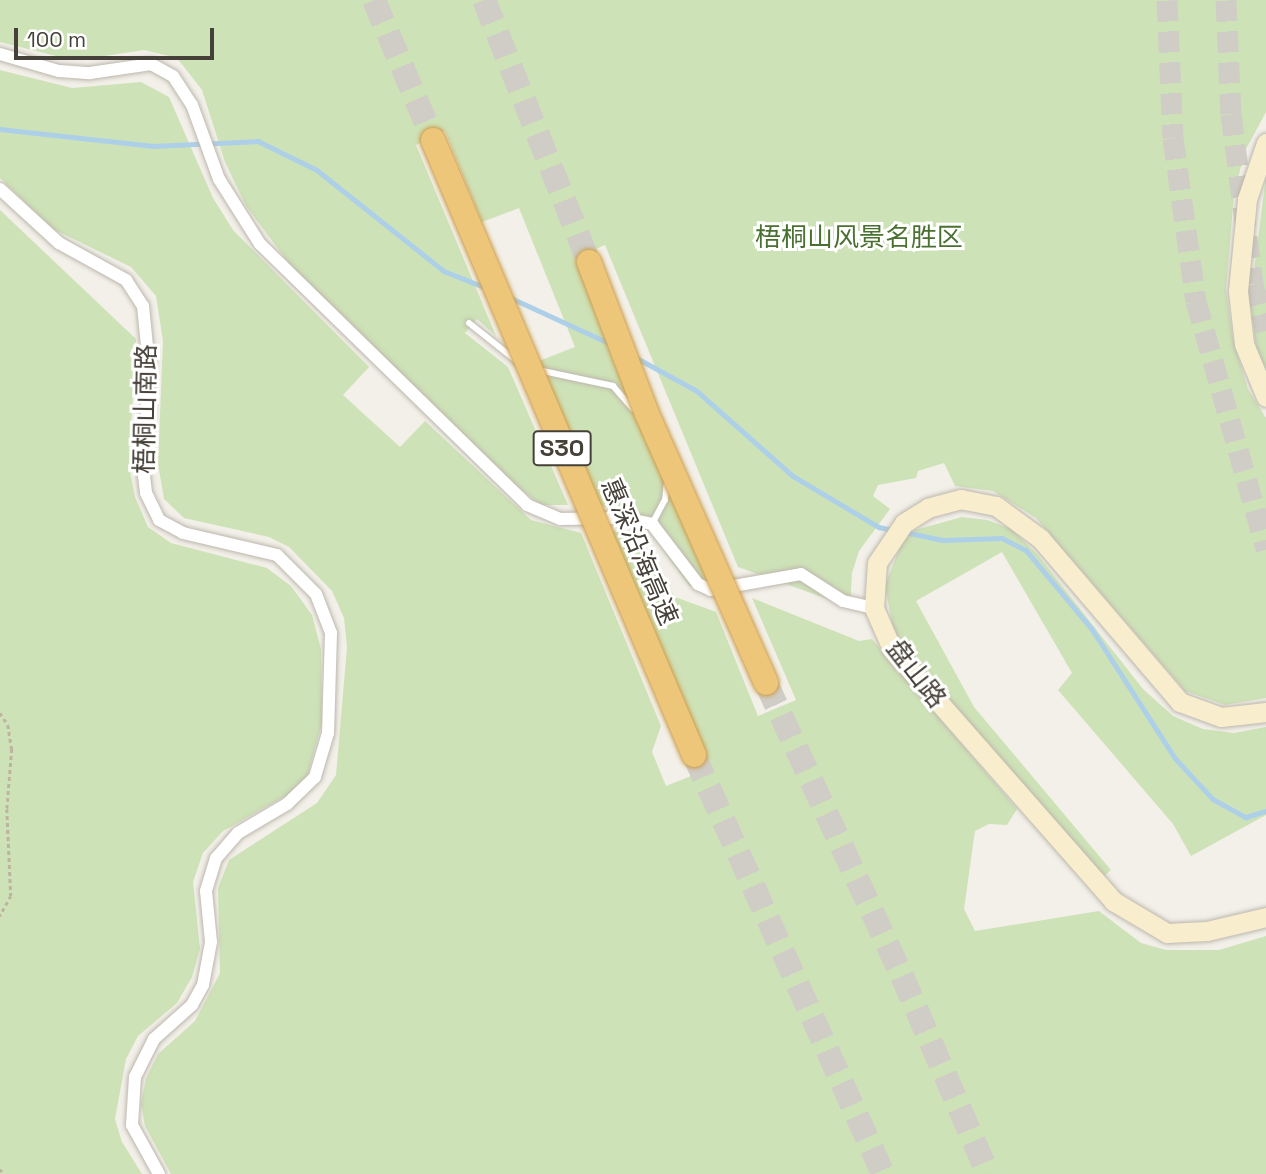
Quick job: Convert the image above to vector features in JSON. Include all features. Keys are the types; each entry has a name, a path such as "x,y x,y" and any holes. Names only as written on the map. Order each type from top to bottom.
{"highway":[{"name":"惠深沿海高速","path":"433,140 695,755"},
{"path":"589,262 647,414 766,683"}],"main road":[{"path":"1266,144 1247,199 1238,291 1244,344 1266,397"},
{"name":"盘山路","path":"1266,712 1221,717 1180,702 1041,539 996,506 979,500 944,502 904,523 887,543 874,574 874,608 880,627 908,670 1104,891 1133,917 1167,933 1186,934 1266,916"}],"street":[{"path":"0,54 73,73 137,65 163,68 183,89 232,202 260,244 527,505 561,519 622,518 652,524 698,584 711,590 801,574 843,601 874,608"},
{"name":"梧桐山南路","path":"0,189 60,243 126,279 143,306 149,366 144,476 146,493 159,520 183,533 277,555 316,594 331,633 328,733 315,777 287,804 238,833 216,858 205,891 211,942 203,985 192,1004 155,1039 135,1077 132,1125 159,1174"}],"lane":[{"path":"469,323 525,365 556,377 598,380 613,386 627,400 663,457 666,500 652,524"}],"path":[{"path":"0,713 8,725 12,749 7,809 11,896 0,916"},
{"path":"0,1169 3,1174"}],"green space":[{"name":"梧桐山风景名胜区","path":"0,0 1266,0 1266,112 1245,151 1234,194 1226,289 1233,339 1248,389 1266,418 1266,698 1225,705 1185,691 1036,518 993,491 955,486 944,463 918,471 916,478 878,485 873,496 890,509 859,551 852,573 850,607 738,567 605,245 575,258 615,366 711,590 689,586 636,512 601,506 539,361 575,347 519,208 482,222 445,131 416,145 496,336 477,319 465,333 508,367 568,505 541,505 514,484 294,270 246,206 225,162 202,90 177,58 144,50 85,59 60,57 0,42"},
{"path":"0,70 72,88 141,82 169,97 213,198 233,230 369,367 343,395 400,447 425,421 531,520 581,533 661,726 652,752 666,786 711,768 610,529 631,536 642,547 675,597 716,612 758,716 796,700 752,598 859,641 872,639 1017,809 1007,825 989,824 975,831 964,909 975,931 1099,911 1141,943 1166,950 1219,950 1266,936 1266,1174 171,1174 145,1126 141,1104 146,1078 158,1054 195,1021 220,973 218,888 229,860 317,803 336,775 347,647 344,618 332,591 289,547 269,537 184,518 164,499 158,464 163,341 156,296 131,267 53,229 0,178"},
{"path":"1266,176 1266,370 1256,347 1250,302"},
{"path":"0,210 136,339 129,466 135,497 148,527 171,543 267,568 291,586 312,615 321,649 322,723 307,777 289,794 223,831 203,853 193,882 200,949 192,977 177,1003 138,1036 126,1059 115,1119 122,1142 142,1174 0,1174"},
{"path":"962,517 987,520 1011,529 1037,554 1143,689 1173,716 1203,729 1234,733 1266,727 1266,815 1191,856 1173,824 1058,690 1072,673 1002,552 916,601 974,707 1111,870 1102,878 906,650 893,629 885,585 902,542 915,530"}],"waterway":[{"path":"0,129 153,146 258,141 317,170 444,271 484,287"},
{"path":"509,297 609,343"},
{"path":"635,357 697,391 793,476 879,527 893,530"},
{"path":"905,532 943,540 1002,538 1026,550 1092,629 1175,758 1213,799 1246,817 1266,811"}],"tunnel":[{"path":"374,0 433,140"},
{"path":"484,0 589,262"},
{"path":"1167,0 1173,138 1196,301 1266,549"},
{"path":"1226,0 1231,114 1253,284 1266,330"},
{"path":"766,683 902,976 988,1174"},
{"path":"694,755 883,1174"}]}
